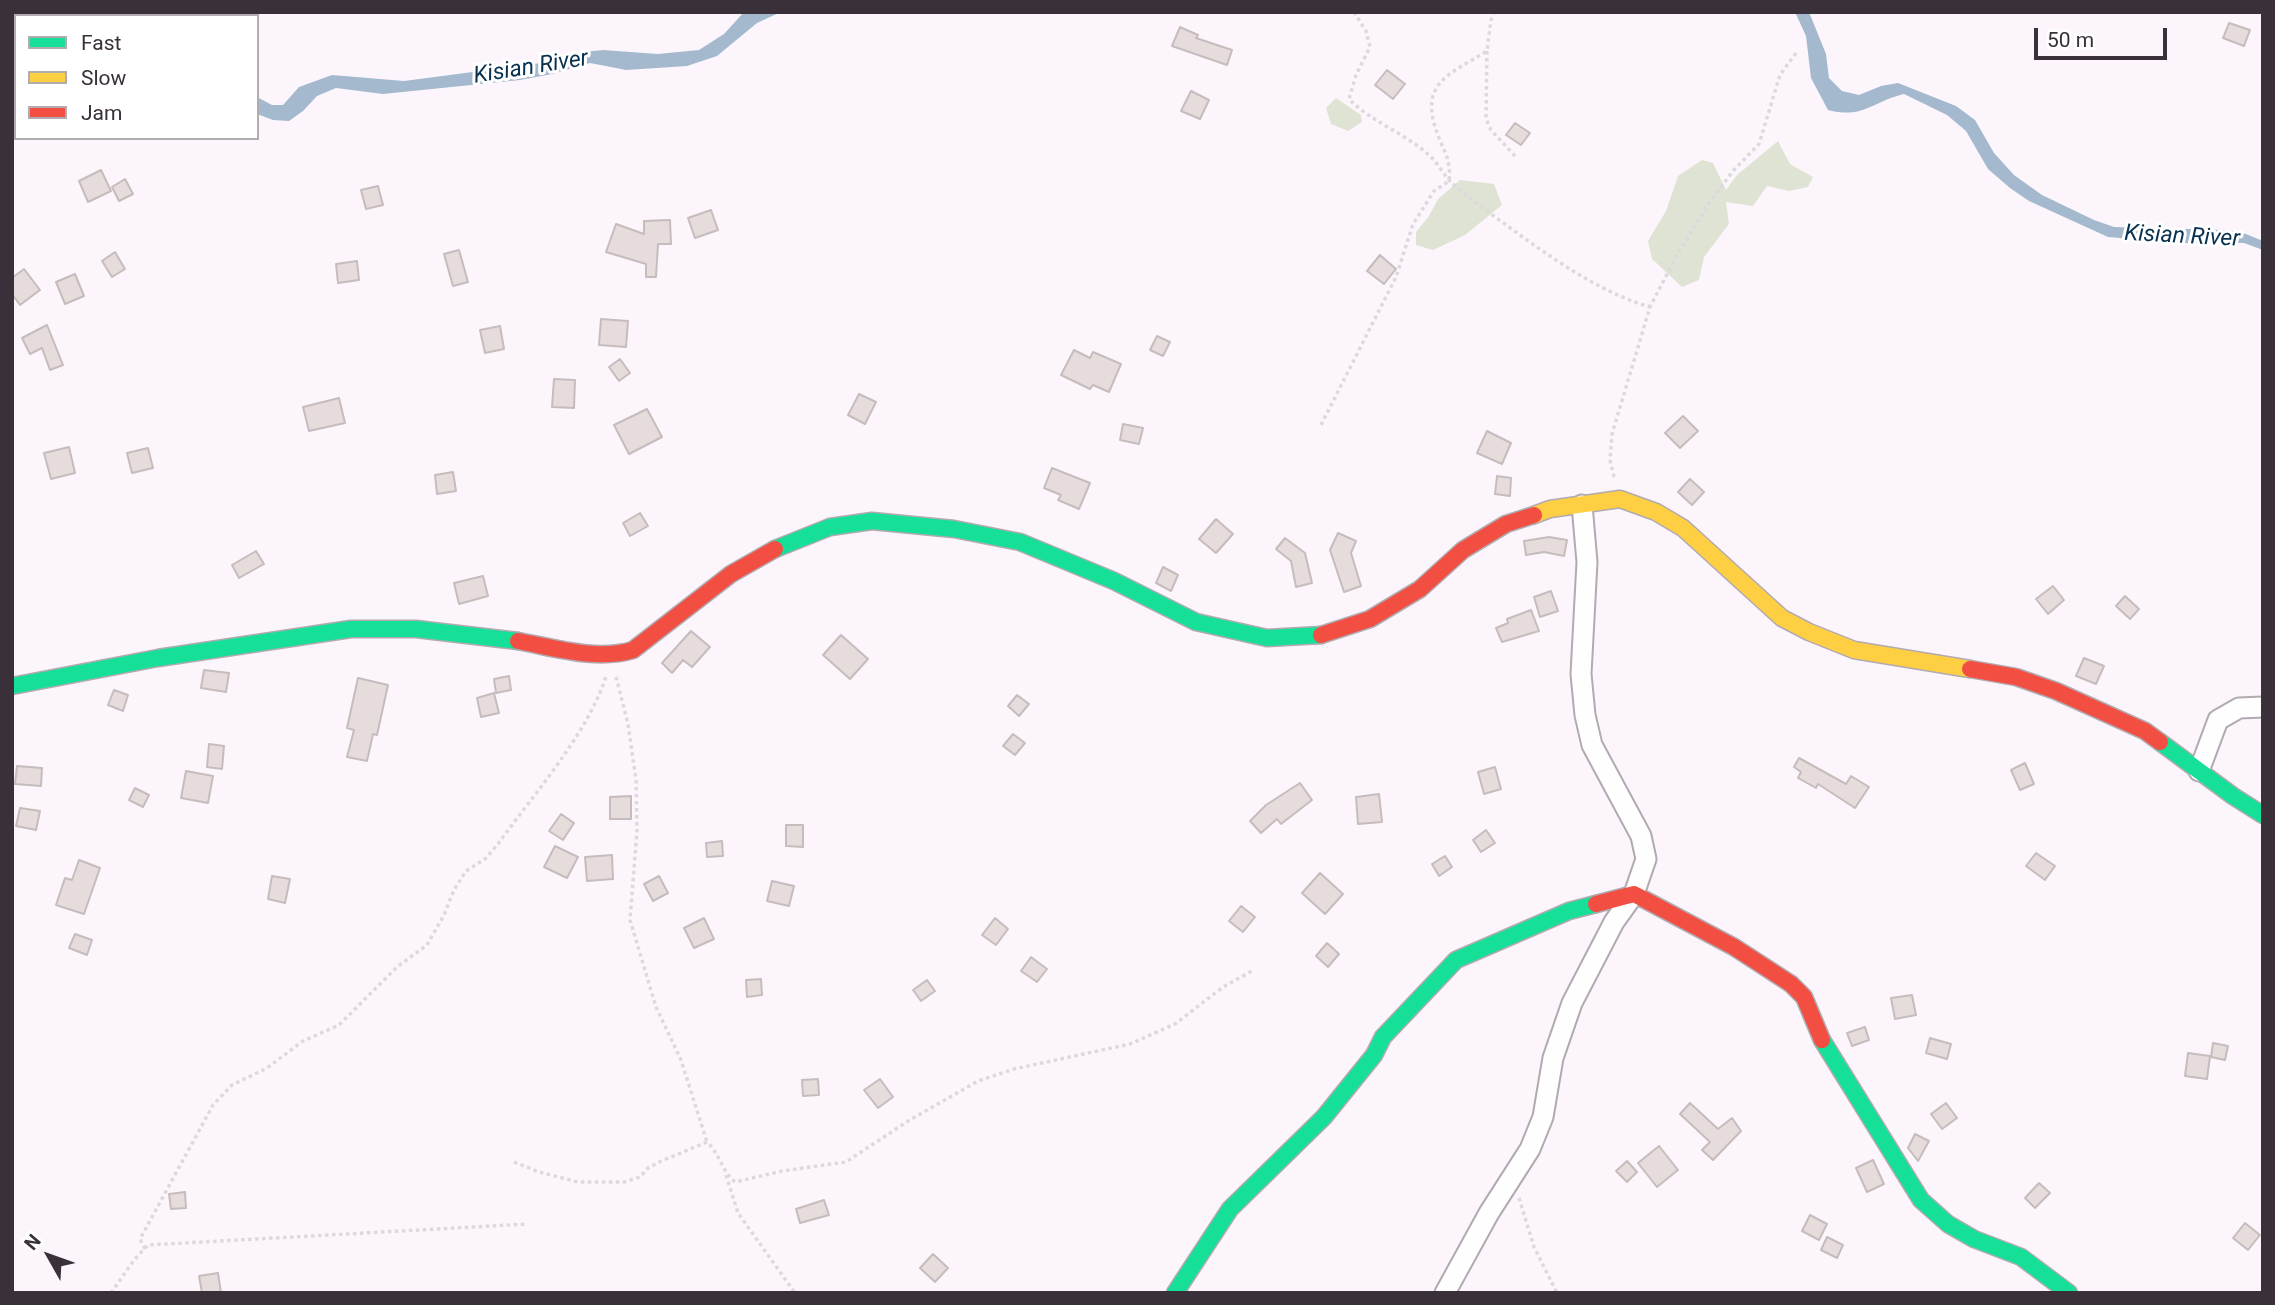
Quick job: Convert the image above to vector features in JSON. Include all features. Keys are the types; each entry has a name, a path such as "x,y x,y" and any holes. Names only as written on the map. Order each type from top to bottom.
{"street":[{"path":"12,686 158,658 351,629 416,629 617,655 633,650 731,574 784,544 830,527 872,521 954,529 1020,542 1114,581 1196,622 1268,638 1327,635 1370,619 1420,589 1463,550 1506,524 1550,509 1620,499 1656,512 1683,528 1782,618 1810,632 1854,650 2003,675 2036,684 2111,714 2145,731 2263,815"},
{"path":"1444,1293 1489,1213 1530,1149 1543,1117 1553,1058 1572,1003 1615,922 1634,894 1644,867 1645,850 1641,836 1592,746 1585,715 1581,674 1587,562 1582,505"},
{"path":"2199,771 2218,720 2239,708 2263,707"},
{"path":"1175,1293 1230,1209 1324,1117 1374,1055 1383,1037 1456,960 1569,911 1634,894 1734,947 1791,984 1804,997 1823,1043 1921,1200 1948,1224 1975,1239 2021,1257 2069,1293"}],"path":[{"path":"1354,12 1366,31 1370,47 1356,75 1349,99 1358,108 1431,157 1449,181 1479,206 1575,273 1625,299 1650,307"},
{"path":"1494,12 1488,51 1486,119 1491,130 1515,156"},
{"path":"1321,425 1396,277 1413,224 1434,191 1449,181 1451,165 1437,132 1431,97 1436,85 1454,69 1488,51"},
{"path":"1620,499 1610,460 1612,434 1650,307 1677,255 1709,203 1732,172 1759,144 1780,75 1796,53"},
{"path":"606,655 615,673 628,724 636,780 637,830 630,920 656,1007 681,1059 707,1142 717,1151 738,1213 795,1293"},
{"path":"145,1249 140,1239 149,1219 213,1105 232,1085 267,1068 303,1041 339,1025 397,967 427,945 466,871 485,859 498,844 578,733 601,692 606,676"},
{"path":"725,1174 735,1182 782,1171 846,1162 908,1121 978,1081 1014,1069 1130,1044 1175,1024 1223,987 1252,971"},
{"path":"514,1162 578,1182 624,1182 640,1177 648,1168 659,1162 707,1142"},
{"path":"1515,1174 1522,1214 1534,1247 1557,1293"},
{"path":"111,1293 148,1245 527,1224"}],"green space":[{"path":"1336,98 1361,115 1362,122 1348,131 1331,124 1326,108"},
{"path":"1778,141 1790,164 1813,177 1808,187 1789,191 1767,186 1753,206 1726,202 1729,224 1704,257 1699,280 1682,287 1652,259 1648,241 1666,211 1678,176 1702,160 1713,163 1726,190 1737,175"},
{"path":"1460,180 1494,184 1502,205 1465,235 1433,250 1416,245 1416,232 1438,199"}],"water":[{"name":"Kisian River","path":"744,12 781,12 757,23 717,56 687,66 626,70 590,63 520,80 383,94 336,88 317,96 289,121 273,120 259,115 259,98 272,105 283,105 299,87 332,75 404,81 549,62 575,53 603,50 658,54 699,50 724,34"},
{"name":"Kisian River","path":"1795,12 1809,12 1826,54 1829,78 1842,91 1859,95 1881,86 1898,83 1956,106 1975,120 1994,153 2014,175 2042,195 2114,227 2226,230 2263,241 2263,250 2244,243 2178,243 2108,237 2029,201 2010,188 1988,169 1966,131 1947,115 1904,94 1859,111 1828,110 1811,78 1806,36"}],"building":[{"path":"2229,23 2250,30 2244,46 2223,38"},
{"path":"1180,27 1198,35 1196,38 1232,50 1227,65 1172,46"},
{"path":"1387,70 1405,84 1393,99 1375,85"},
{"path":"1191,91 1209,100 1200,119 1181,111"},
{"path":"1515,123 1530,133 1521,145 1506,135"},
{"path":"101,170 111,191 88,202 79,181"},
{"path":"125,179 133,194 119,201 112,187"},
{"path":"378,186 383,205 366,209 361,190"},
{"path":"711,210 718,230 695,238 688,218"},
{"path":"670,220 671,244 658,244 656,277 646,277 646,264 606,252 616,224 644,234 644,221"},
{"path":"459,250 468,282 453,286 444,254"},
{"path":"115,252 125,269 112,277 102,261"},
{"path":"1380,255 1396,269 1384,284 1367,271"},
{"path":"357,261 359,280 338,283 336,264"},
{"path":"24,269 40,290 20,305 12,294 12,278"},
{"path":"75,274 84,296 65,304 56,282"},
{"path":"601,319 628,321 626,347 599,345"},
{"path":"47,325 63,365 50,370 42,348 30,354 22,338"},
{"path":"500,326 504,349 485,353 480,330"},
{"path":"1157,336 1170,342 1163,356 1150,350"},
{"path":"1074,350 1090,358 1093,352 1121,364 1109,392 1093,385 1090,389 1061,375"},
{"path":"620,359 630,373 619,381 609,367"},
{"path":"554,379 575,380 574,408 552,407"},
{"path":"859,394 876,402 865,424 848,415"},
{"path":"339,398 345,423 309,431 303,407"},
{"path":"647,409 662,437 629,454 614,425"},
{"path":"1683,416 1698,431 1680,448 1665,433"},
{"path":"1123,424 1143,428 1139,444 1120,440"},
{"path":"1487,431 1511,443 1502,464 1477,453"},
{"path":"69,447 75,473 51,479 44,453"},
{"path":"148,448 153,468 132,473 127,453"},
{"path":"1052,468 1090,483 1079,509 1058,500 1061,495 1044,488"},
{"path":"453,472 456,491 437,494 435,475"},
{"path":"1497,476 1511,478 1510,496 1495,494"},
{"path":"1690,479 1704,492 1692,505 1678,492"},
{"path":"640,513 648,526 630,536 623,523"},
{"path":"1216,519 1233,534 1216,553 1199,539"},
{"path":"1338,533 1356,541 1351,553 1361,586 1344,592 1330,550"},
{"path":"1549,537 1567,540 1564,556 1544,552 1526,555 1524,541"},
{"path":"1285,538 1305,553 1312,583 1296,587 1291,561 1276,549"},
{"path":"256,551 264,564 239,578 232,565"},
{"path":"1163,567 1178,575 1171,591 1156,583"},
{"path":"483,576 488,596 459,604 454,583"},
{"path":"2053,586 2064,600 2048,614 2036,599"},
{"path":"1551,591 1558,611 1540,617 1534,597"},
{"path":"2125,596 2139,609 2130,619 2116,606"},
{"path":"1531,610 1539,631 1502,642 1496,628 1508,623 1507,619"},
{"path":"691,631 710,647 692,667 683,660 672,673 662,663"},
{"path":"841,635 868,659 850,679 823,655"},
{"path":"2084,658 2104,666 2096,684 2076,676"},
{"path":"204,670 229,673 226,692 201,688"},
{"path":"509,676 511,690 496,693 494,679"},
{"path":"358,678 388,685 377,735 373,734 367,761 347,757 354,730 347,728"},
{"path":"114,690 128,695 123,711 108,705"},
{"path":"494,693 499,713 481,717 477,698"},
{"path":"1017,695 1029,704 1019,716 1008,706"},
{"path":"1013,734 1025,743 1015,755 1003,746"},
{"path":"209,744 224,746 222,769 207,767"},
{"path":"1799,758 1846,784 1851,776 1869,787 1855,808 1818,784 1816,788 1798,778 1801,772 1794,767"},
{"path":"2025,763 2034,784 2020,790 2011,770"},
{"path":"17,766 42,768 41,786 15,784"},
{"path":"1495,767 1501,789 1484,794 1478,772"},
{"path":"186,771 213,776 208,803 181,798"},
{"path":"1300,783 1312,800 1281,824 1277,819 1261,833 1250,821 1266,805"},
{"path":"135,788 149,795 143,807 129,800"},
{"path":"1379,794 1382,822 1358,824 1356,797"},
{"path":"631,796 631,819 610,819 610,797"},
{"path":"20,808 40,811 36,830 16,826"},
{"path":"561,814 574,823 563,840 549,831"},
{"path":"786,825 803,825 803,847 786,846"},
{"path":"1486,830 1495,843 1481,852 1473,840"},
{"path":"722,841 723,856 707,857 706,843"},
{"path":"555,846 578,857 567,878 544,867"},
{"path":"2036,853 2055,866 2045,880 2026,866"},
{"path":"612,855 613,879 587,881 585,857"},
{"path":"1445,856 1452,867 1439,876 1432,864"},
{"path":"79,860 100,868 84,914 56,905 65,878 72,880"},
{"path":"1320,873 1343,894 1325,914 1302,893"},
{"path":"272,876 290,879 285,903 268,899"},
{"path":"659,876 668,893 653,901 644,884"},
{"path":"772,881 794,886 789,906 767,901"},
{"path":"1241,906 1255,917 1243,932 1229,921"},
{"path":"704,918 714,939 694,948 684,928"},
{"path":"995,918 1008,929 996,945 982,935"},
{"path":"75,934 92,940 87,955 69,948"},
{"path":"1327,943 1339,954 1328,967 1316,956"},
{"path":"1031,957 1047,969 1037,982 1021,971"},
{"path":"761,979 762,995 747,997 746,980"},
{"path":"927,980 935,991 921,1001 913,990"},
{"path":"1912,995 1916,1015 1895,1019 1891,998"},
{"path":"1865,1027 1869,1040 1852,1046 1847,1033"},
{"path":"1930,1038 1951,1044 1947,1059 1926,1053"},
{"path":"2213,1043 2228,1046 2225,1060 2211,1057"},
{"path":"2188,1053 2210,1056 2207,1079 2185,1076"},
{"path":"818,1079 819,1095 803,1096 802,1080"},
{"path":"880,1079 893,1097 878,1108 864,1090"},
{"path":"1690,1103 1718,1129 1732,1118 1741,1131 1713,1160 1702,1150 1710,1142 1680,1114"},
{"path":"1946,1103 1957,1118 1942,1129 1931,1114"},
{"path":"1915,1134 1929,1141 1918,1161 1908,1148"},
{"path":"1659,1146 1678,1170 1657,1187 1638,1163"},
{"path":"1873,1160 1884,1184 1867,1192 1856,1168"},
{"path":"1627,1161 1637,1172 1627,1182 1616,1171"},
{"path":"2039,1183 2050,1193 2035,1208 2025,1198"},
{"path":"185,1192 186,1208 171,1209 169,1194"},
{"path":"824,1200 829,1215 800,1223 796,1209"},
{"path":"1810,1215 1827,1224 1819,1240 1802,1231"},
{"path":"2245,1223 2260,1235 2248,1250 2233,1238"},
{"path":"1827,1237 1843,1245 1837,1258 1821,1250"},
{"path":"933,1254 948,1268 935,1282 920,1268"},
{"path":"218,1273 221,1293 202,1293 199,1276"}],"traffic: fast":[{"path":"775,549 830,527 872,521 954,529 1020,542 1114,581 1196,622 1267,638 1321,635"},
{"path":"12,686 158,658 351,629 416,629 518,641"},
{"path":"2160,742 2263,815"},
{"path":"1175,1293 1230,1209 1324,1117 1374,1055 1383,1037 1456,960 1569,911 1596,904"},
{"path":"1822,1040 1921,1200 1948,1224 1974,1239 2021,1257 2069,1293"}],"traffic: slow":[{"path":"1534,515 1550,509 1620,499 1656,512 1683,528 1782,618 1809,632 1854,650 1970,669"}],"traffic: jam":[{"path":"1321,635 1370,619 1420,589 1463,550 1506,524 1534,515"},
{"path":"518,641 591,654 633,650 731,574 775,549"},
{"path":"1970,669 2016,677 2056,691 2145,731 2160,742"},
{"path":"1596,904 1634,894 1734,947 1791,984 1804,997 1822,1040"}]}
